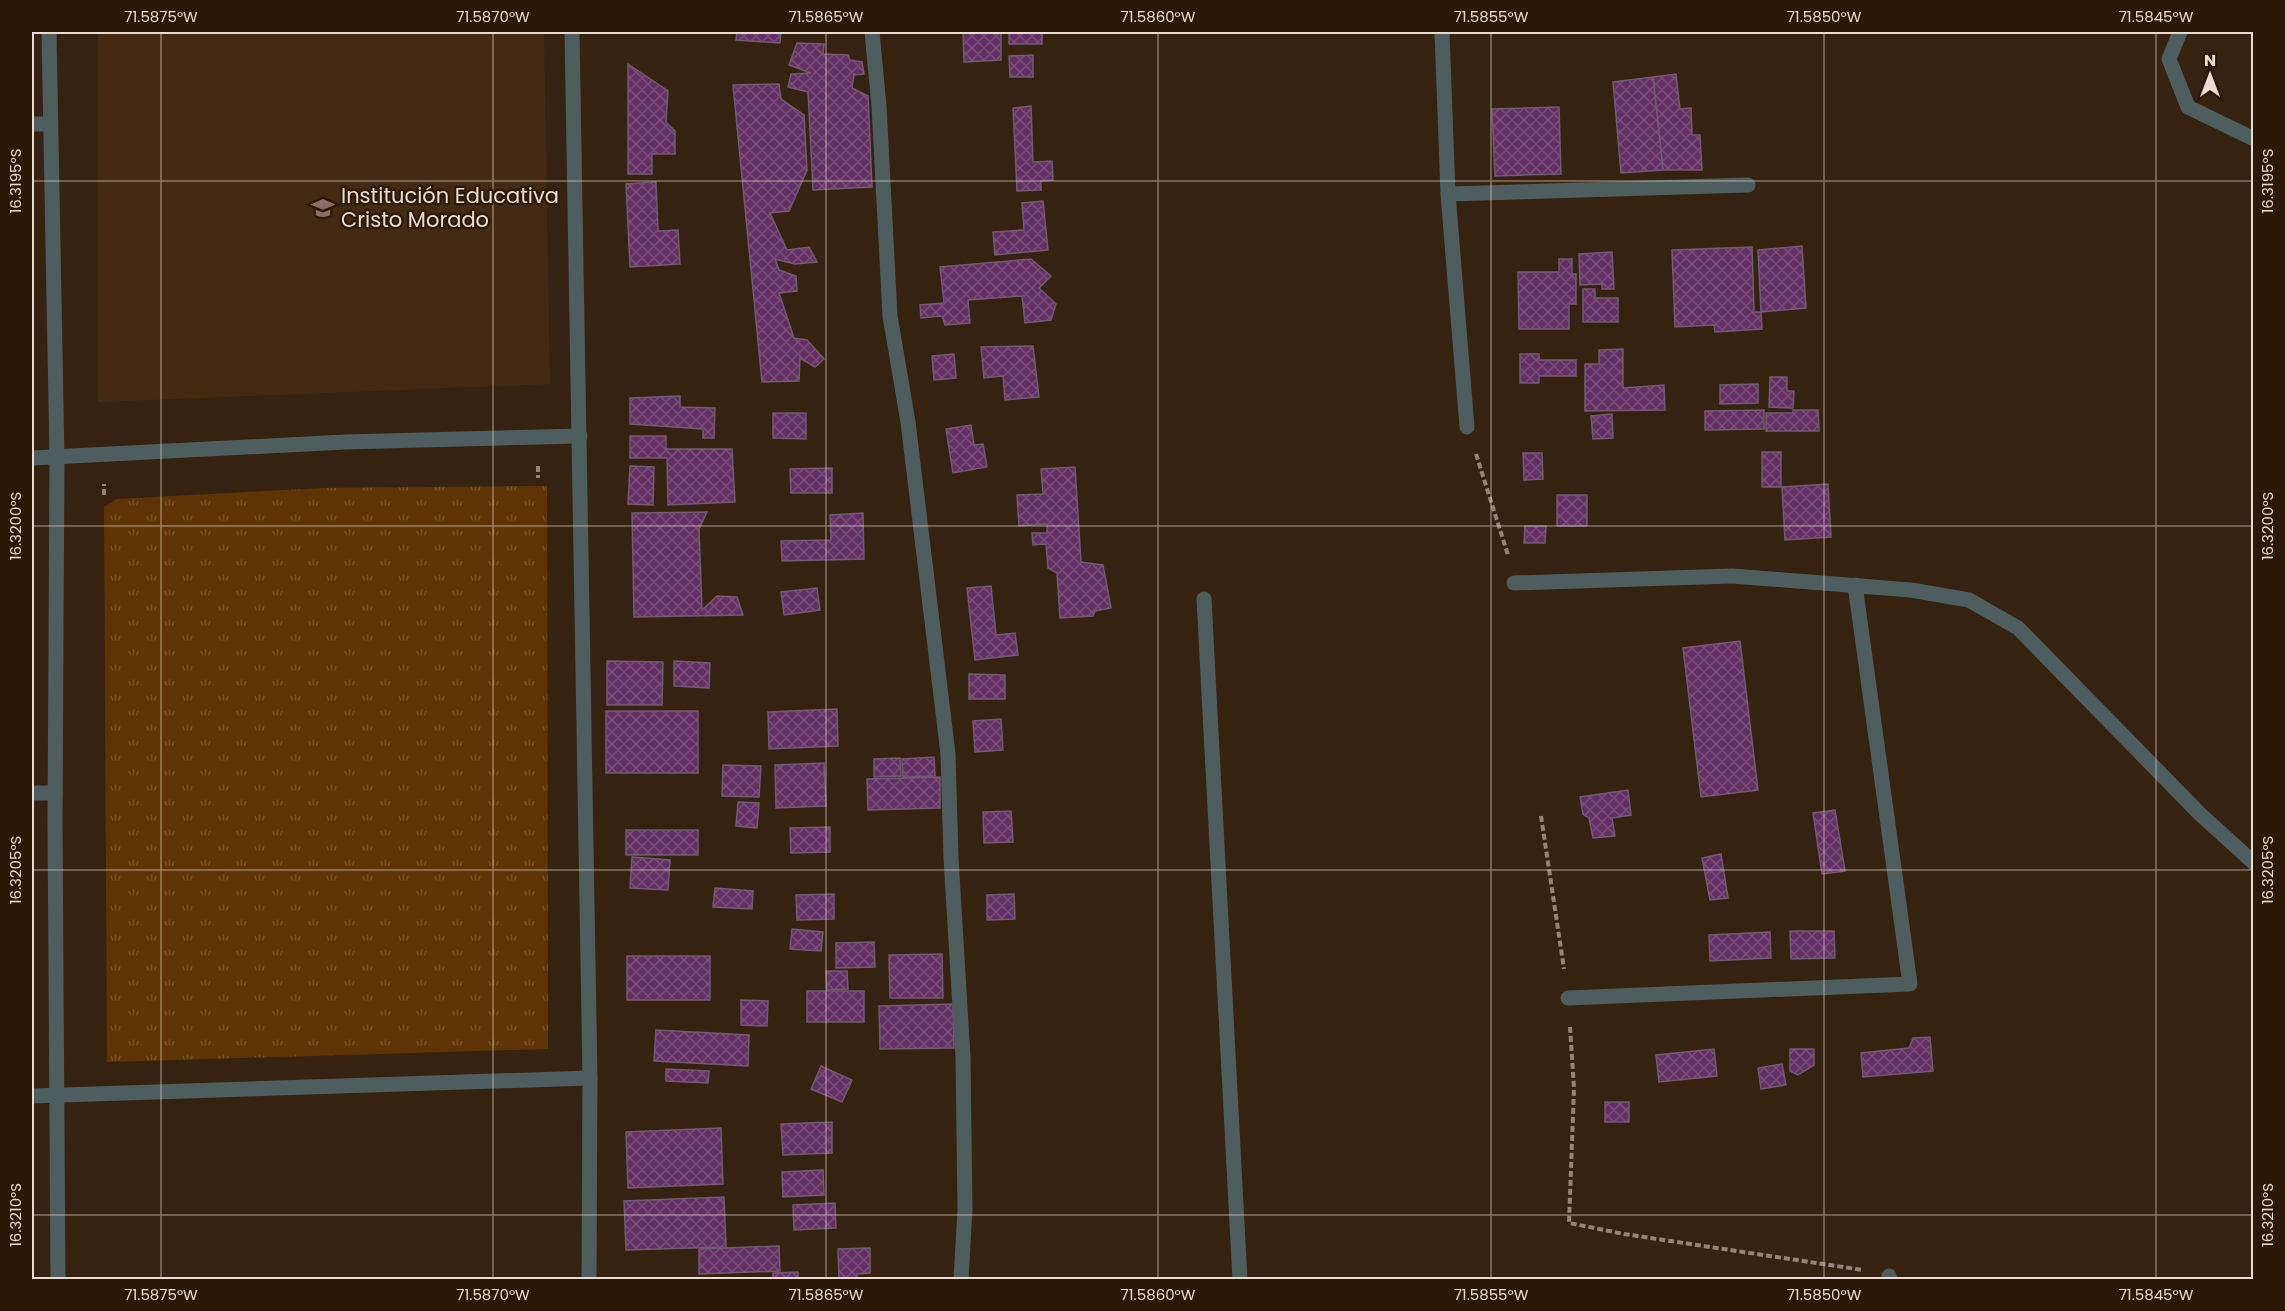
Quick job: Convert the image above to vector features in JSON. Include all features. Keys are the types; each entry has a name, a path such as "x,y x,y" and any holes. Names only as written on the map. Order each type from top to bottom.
{"street":[{"path":"49,32 57,458 55,793 58,1280"},
{"path":"572,32 590,1078 589,1280"},
{"path":"872,32 879,106 890,316 908,422 948,754 951,858 963,1058 965,1209 961,1280"},
{"path":"1442,32 1448,194 1467,427"},
{"path":"2180,32 2169,59 2188,107 2253,139"},
{"path":"32,123 50,123"},
{"path":"1448,194 1748,185"},
{"path":"32,458 345,442 580,436"},
{"path":"1514,583 1732,576 1855,585 1969,600 2018,628 2200,814 2253,863"},
{"path":"1568,998 1910,984 1855,585"},
{"path":"1204,599 1240,1280"},
{"path":"32,793 55,793"},
{"path":"32,1096 590,1078"}],"path":[{"path":"1467,427 1504,540 1514,583"},
{"path":"1541,816 1568,998 1574,1088 1569,1224 1841,1266 1890,1278"}],"shaded area":[{"name":"Institución Educativa Cristo Morado","path":"98,32 544,32 550,384 98,402"}],"green space":[{"path":"547,486 548,1049 107,1062 104,507 117,499 323,488"}],"building":[{"path":"737,32 781,32 780,43 736,40"},
{"path":"963,32 1001,32 1001,60 964,62"},
{"path":"1009,32 1042,32 1042,44 1009,44"},
{"path":"797,43 824,44 823,54 848,55 850,60 862,62 864,74 854,75 852,88 868,96 872,187 813,190 808,92 788,87 791,74 811,73 789,65"},
{"path":"1033,55 1033,77 1010,77 1009,56"},
{"path":"628,64 668,91 666,122 675,131 675,154 652,154 652,174 628,174"},
{"path":"1676,74 1680,109 1691,108 1692,135 1700,135 1702,170 1663,170 1653,77"},
{"path":"1653,77 1663,170 1621,173 1613,82"},
{"path":"779,84 781,99 804,115 807,170 789,211 770,213 787,250 809,247 817,262 795,264 775,259 779,270 796,276 797,291 779,293 794,338 807,340 824,359 815,367 800,358 799,381 762,382 733,85"},
{"path":"1031,106 1033,162 1052,161 1053,180 1041,181 1041,190 1017,191 1013,108"},
{"path":"1559,107 1561,174 1495,176 1492,109"},
{"path":"656,182 658,231 678,230 680,264 630,267 626,184"},
{"path":"1043,201 1048,250 995,255 993,232 1024,230 1022,203"},
{"path":"1802,246 1806,308 1761,312 1758,250"},
{"path":"1752,247 1754,312 1761,312 1762,329 1715,332 1714,325 1675,327 1672,250"},
{"path":"1612,252 1614,289 1602,289 1602,284 1580,285 1579,254"},
{"path":"1031,259 1051,276 1039,288 1056,304 1051,320 1025,323 1022,296 968,300 970,323 945,325 942,316 921,318 920,305 944,303 940,267"},
{"path":"1559,259 1572,259 1572,274 1576,274 1576,304 1569,304 1569,329 1519,329 1518,272 1559,272"},
{"path":"1583,289 1595,289 1595,298 1618,298 1618,322 1583,322"},
{"path":"1033,346 1039,397 1005,400 1003,376 984,378 981,347"},
{"path":"1623,349 1623,388 1664,385 1665,410 1585,411 1585,364 1599,364 1599,350"},
{"path":"954,354 956,378 934,380 932,356"},
{"path":"1520,354 1539,354 1539,360 1576,360 1576,376 1539,376 1539,383 1520,383"},
{"path":"1770,377 1787,377 1787,391 1794,391 1793,408 1769,407"},
{"path":"1758,384 1758,403 1720,404 1720,385"},
{"path":"680,396 680,407 715,408 714,438 703,438 703,429 630,424 630,398"},
{"path":"1764,410 1764,429 1705,430 1705,411"},
{"path":"1793,410 1818,410 1819,431 1766,431 1766,413 1793,413"},
{"path":"773,413 806,413 806,439 773,438"},
{"path":"1612,414 1613,438 1593,439 1591,416"},
{"path":"971,425 974,445 983,444 987,467 953,473 946,429"},
{"path":"630,436 666,436 666,449 732,449 735,502 668,505 667,458 630,458"},
{"path":"1762,452 1781,452 1781,487 1762,487"},
{"path":"1523,453 1542,453 1543,479 1524,480"},
{"path":"630,466 654,467 653,505 628,504"},
{"path":"1075,467 1081,562 1103,565 1111,608 1095,611 1093,616 1060,618 1057,573 1048,568 1046,544 1033,545 1032,533 1047,533 1047,524 1019,526 1017,495 1043,494 1041,469"},
{"path":"832,468 832,493 791,493 790,469"},
{"path":"1828,484 1831,537 1785,540 1782,487"},
{"path":"1557,495 1587,495 1587,526 1557,526"},
{"path":"707,512 699,529 702,610 717,596 737,597 743,615 634,617 632,513"},
{"path":"863,513 864,559 782,561 781,541 831,540 830,515"},
{"path":"1525,526 1546,526 1545,543 1524,543"},
{"path":"991,586 996,635 1015,633 1018,655 975,660 967,588"},
{"path":"817,588 820,610 784,615 781,592"},
{"path":"1740,641 1758,790 1701,797 1683,648"},
{"path":"607,661 663,662 662,705 607,705"},
{"path":"674,661 710,663 709,688 674,686"},
{"path":"969,674 1005,675 1005,699 969,699"},
{"path":"837,709 838,746 769,749 768,712"},
{"path":"606,711 698,711 698,773 606,773"},
{"path":"1001,719 1003,750 975,752 973,721"},
{"path":"934,757 935,776 903,777 902,759"},
{"path":"900,758 901,776 874,777 874,759"},
{"path":"824,763 826,806 776,808 775,765"},
{"path":"723,765 761,766 759,797 722,796"},
{"path":"940,777 940,808 868,810 867,779"},
{"path":"1628,790 1631,815 1612,818 1615,836 1593,838 1589,818 1583,814 1580,797"},
{"path":"738,802 759,803 757,828 736,826"},
{"path":"1835,810 1845,871 1822,874 1813,813"},
{"path":"1011,811 1013,842 984,843 983,812"},
{"path":"830,827 830,852 791,853 790,828"},
{"path":"626,830 698,830 698,855 626,855"},
{"path":"1721,854 1728,898 1710,900 1702,858"},
{"path":"632,857 670,860 668,890 630,888"},
{"path":"715,888 753,891 752,909 713,907"},
{"path":"834,894 834,919 797,920 796,895"},
{"path":"1014,894 1015,919 987,920 987,895"},
{"path":"792,929 823,932 821,951 790,949"},
{"path":"1790,931 1834,931 1835,958 1791,959"},
{"path":"1770,932 1771,958 1710,961 1709,935"},
{"path":"874,942 875,967 836,968 836,943"},
{"path":"942,954 943,998 890,998 889,955"},
{"path":"627,956 710,956 710,1000 627,1000"},
{"path":"826,971 847,971 848,989 827,990"},
{"path":"807,991 864,991 864,1022 807,1022"},
{"path":"741,1000 768,1001 767,1026 741,1025"},
{"path":"953,1004 954,1048 880,1049 879,1006"},
{"path":"656,1030 749,1035 748,1066 654,1061"},
{"path":"1930,1037 1933,1071 1863,1077 1861,1053 1909,1048 1913,1038"},
{"path":"1714,1049 1717,1076 1659,1082 1656,1055"},
{"path":"1790,1049 1814,1049 1814,1065 1798,1075 1790,1071"},
{"path":"1782,1064 1786,1085 1761,1089 1758,1068"},
{"path":"821,1066 852,1080 842,1102 811,1089"},
{"path":"666,1069 709,1071 708,1083 666,1081"},
{"path":"1605,1102 1629,1102 1629,1122 1605,1122"},
{"path":"832,1122 832,1153 783,1155 781,1124"},
{"path":"721,1128 723,1184 628,1188 626,1132"},
{"path":"823,1170 824,1195 783,1197 782,1172"},
{"path":"724,1197 726,1247 626,1250 624,1201"},
{"path":"835,1203 836,1228 794,1230 793,1205"},
{"path":"779,1246 780,1271 699,1274 699,1249"},
{"path":"870,1248 870,1273 857,1274 857,1280 839,1280 838,1249"},
{"path":"798,1272 798,1280 773,1280 773,1273"}],"place":[{"name":"Institución Educativa Cristo Morado","path":"323,208"}]}
